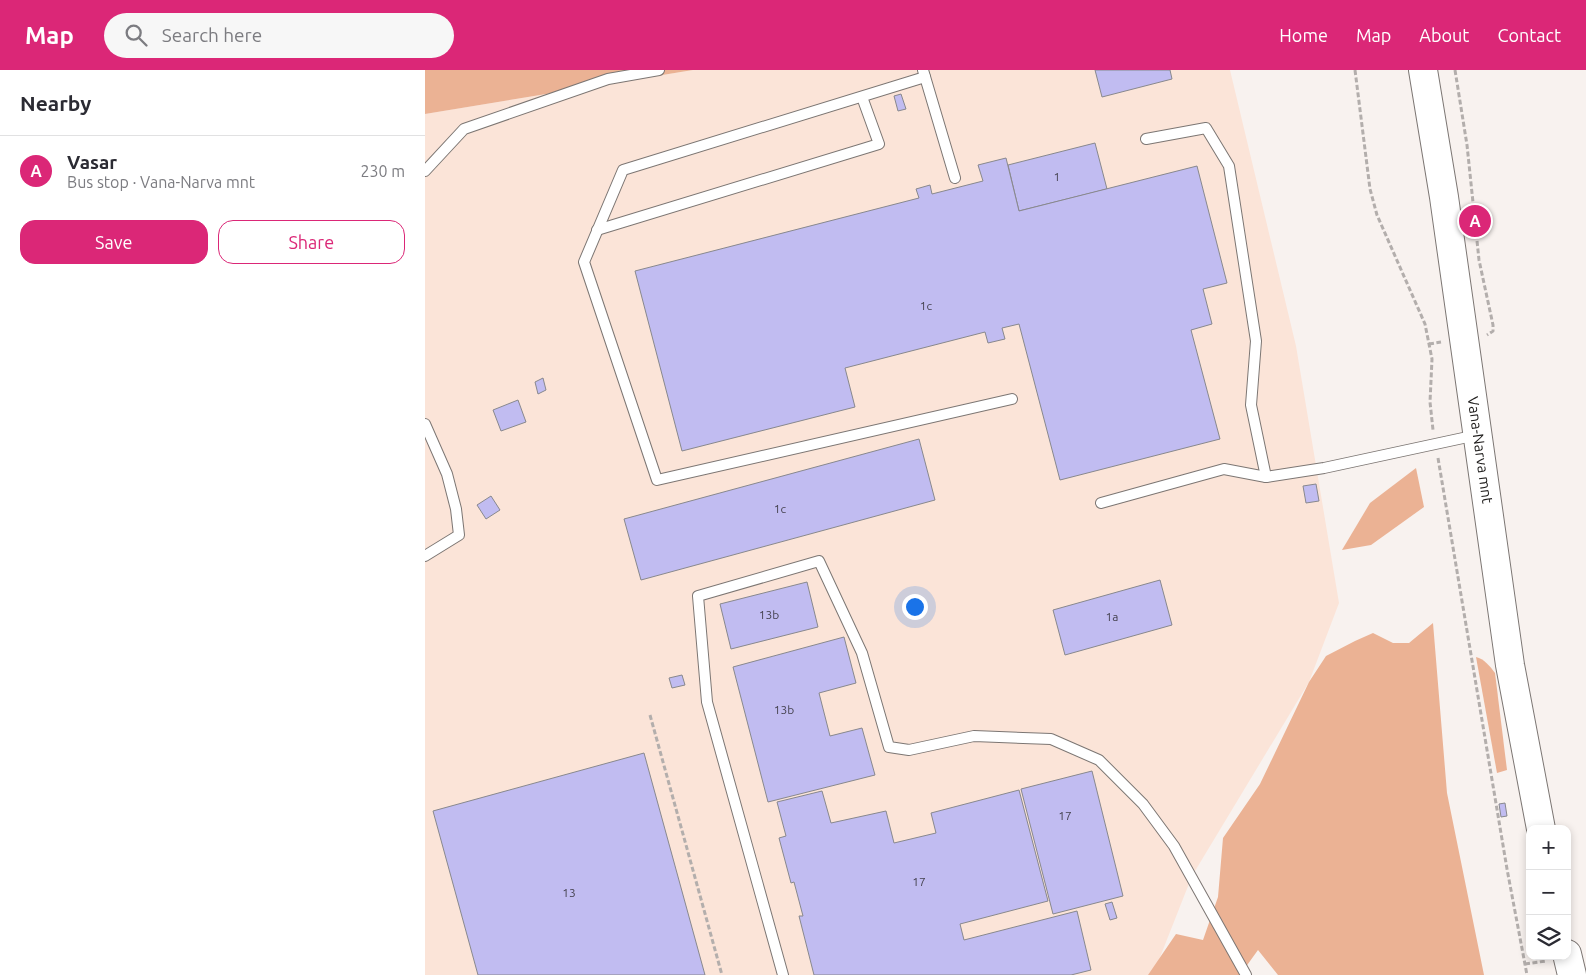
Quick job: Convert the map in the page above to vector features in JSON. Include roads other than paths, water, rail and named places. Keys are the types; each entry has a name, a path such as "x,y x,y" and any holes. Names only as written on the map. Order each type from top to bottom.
{"main road":[{"name":"Vana-Narva mnt","path":"1423,70 1444,197 1510,665 1540,825"},
{"path":"1568,960 1572,975"}],"lane":[{"path":"425,170 465,129 609,79 659,70"},
{"path":"955,178 924,74 862,97 623,170 583,262 657,480 1012,399"},
{"path":"597,230 879,144 862,97"},
{"path":"1146,139 1206,128 1229,166 1256,341 1251,405 1266,477"},
{"path":"425,424 447,474 456,510 459,535 425,556"},
{"path":"1101,503 1224,469 1266,477 1324,468 1477,435"},
{"path":"783,975 707,702 698,596 819,561 862,652 889,747 909,750 974,736 1051,739 1099,760 1143,804 1174,846 1246,975"}],"place":[{"name":"Vasar","path":"1475,221"}]}
